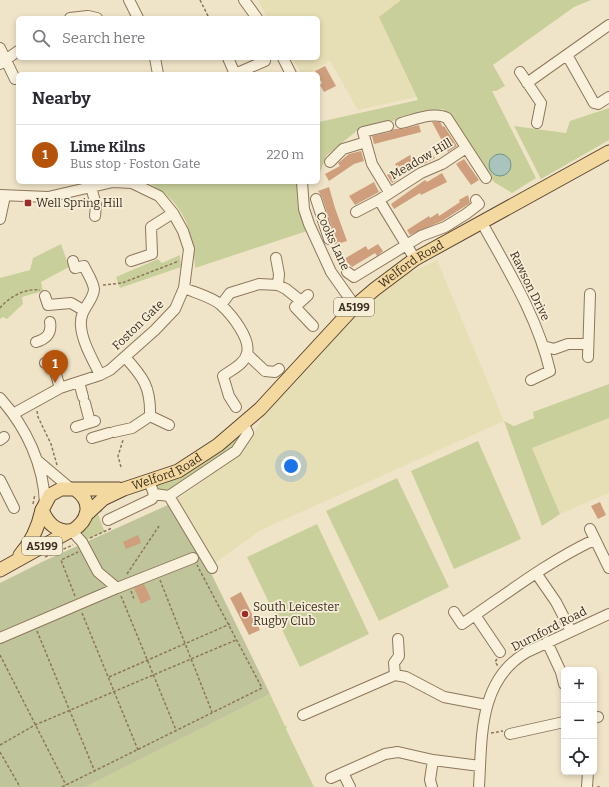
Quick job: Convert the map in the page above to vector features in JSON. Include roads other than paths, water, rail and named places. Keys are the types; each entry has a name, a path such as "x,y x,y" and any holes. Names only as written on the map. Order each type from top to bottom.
{"main road":[{"name":"Welford Road","path":"85,517 103,500 124,489 178,471 218,445 260,409 355,306 415,259 609,152"},
{"path":"61,489 73,489 82,494 87,502 85,517 71,531 54,528 40,508 50,495 61,489"},
{"name":"Welford Road","path":"73,489 124,489"},
{"name":"A5199","path":"15,561 28,546 39,526 40,508"},
{"name":"A5199","path":"0,570 71,531"}],"street":[{"path":"129,0 137,16"},
{"path":"247,1 256,16"},
{"path":"82,16 93,14"},
{"path":"527,83 609,25"},
{"path":"0,48 2,62 15,79"},
{"path":"2,62 16,52"},
{"path":"566,55 594,103 598,104 609,98"},
{"path":"155,60 158,72"},
{"path":"229,60 234,72"},
{"path":"284,60 290,72"},
{"path":"240,72 265,61"},
{"path":"520,72 541,103 537,123"},
{"name":"Meadow Hill","path":"401,123 442,115 447,118 486,178"},
{"path":"330,162 343,149 388,126"},
{"name":"Meadow Hill","path":"365,137 372,164 389,192"},
{"name":"Meadow Hill","path":"356,212 379,200 389,192 421,173 442,164 466,148"},
{"name":"Foston Gate","path":"13,414 60,388 100,375 125,357 155,330 174,309 184,288 188,258 188,249 183,231 173,213 159,196 136,184"},
{"name":"Cooks Lane","path":"302,184 304,209 309,224 331,272 355,306"},
{"path":"95,185 95,216"},
{"name":"Foston Gate","path":"2,195 48,197 95,185"},
{"path":"0,219 2,195"},
{"name":"Cooks Lane","path":"316,199 329,239"},
{"path":"379,200 415,259"},
{"name":"Welford Road","path":"406,245 466,214 479,204 476,200"},
{"path":"131,261 152,254 151,227 173,213"},
{"path":"309,224 322,219"},
{"name":"Rawson Drive","path":"482,223 512,274 543,346 549,364 550,371 531,380"},
{"path":"347,272 354,277 406,245"},
{"path":"276,258 278,266 278,285"},
{"path":"73,261 75,268 84,266 96,284 93,295 83,310 81,325 86,343 100,375"},
{"path":"221,305 230,293 259,284 278,285 286,289 301,301 313,326"},
{"path":"184,288 221,305 243,332 248,344 247,354 241,363 223,376 229,396 236,408"},
{"path":"588,357 590,294"},
{"path":"36,342 45,339 50,333 46,301 70,303 83,310"},
{"path":"543,346 554,349 568,344 588,344"},
{"path":"247,354 265,371 275,372 279,368"},
{"path":"89,440 115,432 134,432 150,416 148,388 141,376 125,357"},
{"path":"45,363 52,361 60,388"},
{"path":"76,427 93,421 84,400 79,382"},
{"path":"0,398 13,414 38,461 44,482 40,508"},
{"path":"150,416 169,425"},
{"path":"154,494 169,496 236,451 248,433 243,423"},
{"path":"38,461 54,476 73,489"},
{"path":"106,527 152,499 154,494 149,481"},
{"path":"1,486 14,508"},
{"path":"169,496 212,568"},
{"path":"84,545 85,517"},
{"path":"590,528 594,540 609,568"},
{"path":"71,531 84,545 98,572 118,588"},
{"path":"454,612 462,624 536,573 573,550 594,540"},
{"path":"0,638 193,558"},
{"path":"536,573 556,602 571,631"},
{"name":"Durnford Road","path":"479,787 486,706 492,690 505,669 515,659 547,642 609,614"},
{"path":"475,615 500,652"},
{"path":"395,675 394,663 399,656 398,639"},
{"path":"547,642 561,672"},
{"path":"303,715 316,715 395,675 406,678 444,697 486,706"},
{"path":"510,734 561,723"},
{"path":"331,778 385,754 398,752 433,760 480,766"},
{"path":"432,787 430,780 433,760"},
{"path":"343,773 350,787"},
{"path":"588,775 590,786"}],"water":[{"path":"496,154 504,154 511,161 511,169 504,176 496,176 489,169 489,161"}],"place":[{"name":"Well Spring Hill","path":"28,203"},
{"name":"Lime Kilns","path":"55,383"},
{"name":"South Leicester Rugby Club","path":"245,614"}]}
